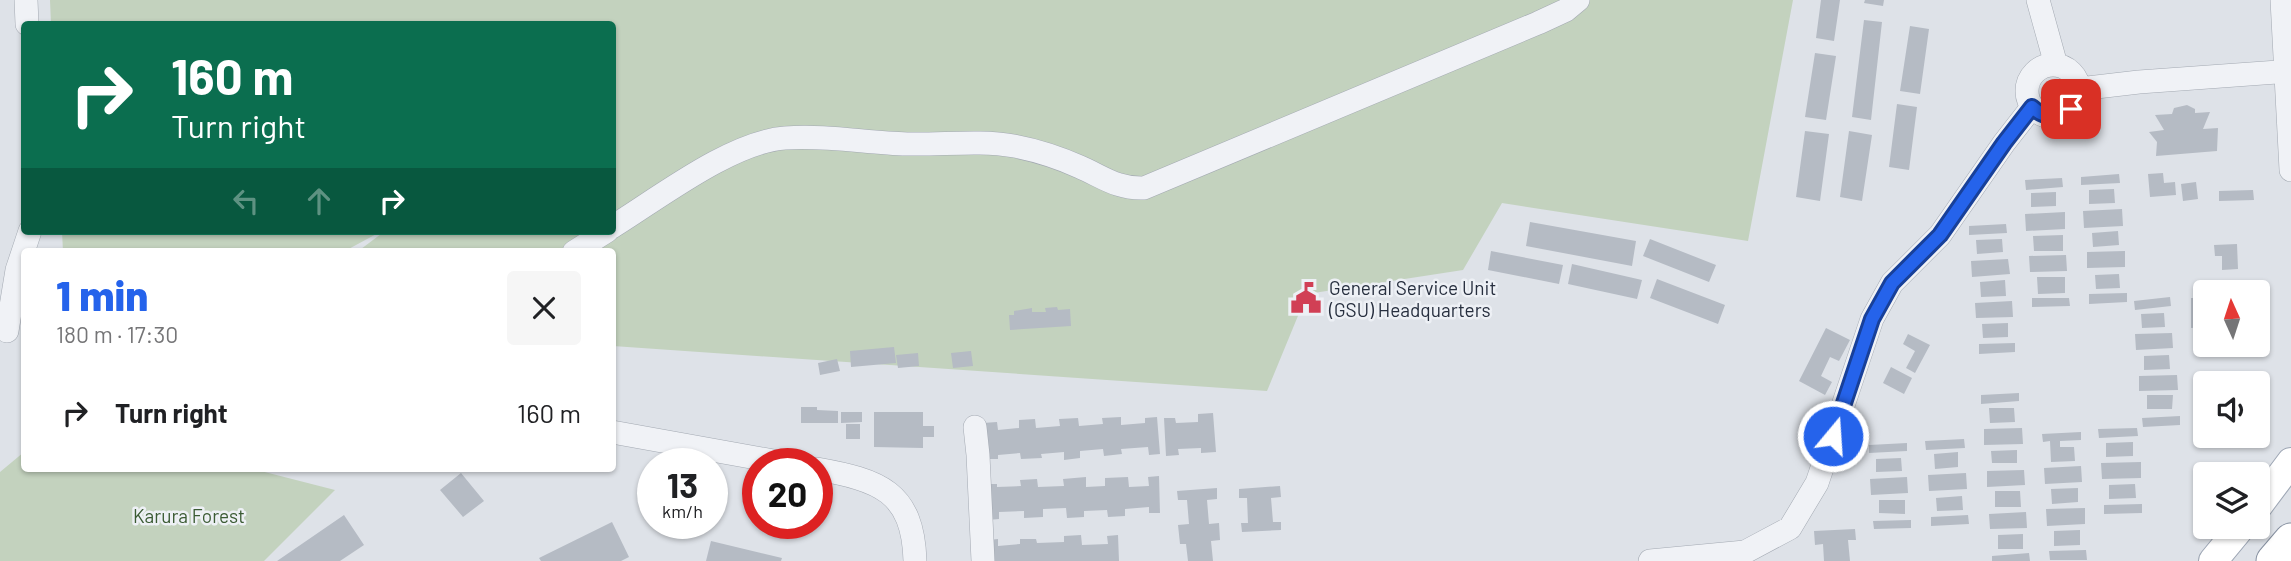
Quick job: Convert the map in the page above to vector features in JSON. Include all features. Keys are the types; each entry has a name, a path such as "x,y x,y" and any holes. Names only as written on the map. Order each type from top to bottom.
{"highway":[{"path":"2273,561 2291,540"}],"main road":[{"path":"2270,489 2288,463"},
{"path":"2213,561 2231,539"}],"street":[{"path":"26,0 27,21"},
{"path":"616,225 722,158 752,144 784,138 833,137 904,144 987,143 1015,146 1078,166 1114,184 1128,188 1144,188 1538,23 1566,10 1578,0"},
{"path":"2038,0 2056,65 2071,74 2079,89 2077,100 2071,109 2062,116 2051,117 2040,114 2032,107 2028,100 2028,83 2039,69 2056,65"},
{"path":"2282,0 2288,71 2291,170"},
{"path":"2079,89 2288,71"},
{"path":"1650,561 1745,552 1790,528 1817,483 1872,319 1892,283 1940,235 2032,107"},
{"path":"580,248 601,235"},
{"path":"8,333 8,277 21,250"},
{"path":"975,427 983,561"},
{"path":"616,433 742,455"},
{"path":"833,473 867,481 888,491 903,506 914,541 915,561"}],"green space":[{"path":"50,0 1793,0 1748,241 1502,203 1463,270 1307,294 1267,391 616,346 616,248 362,248 380,235 616,235 616,21 51,21"},
{"path":"62,235 375,235 350,248 63,248"},
{"name":"Karura Forest","path":"21,454 21,472 265,472 335,490 264,561 0,561 0,472"}],"building":[{"path":"1821,0 1840,0 1834,41 1816,38"},
{"path":"1865,0 1884,0 1883,6 1864,3"},
{"path":"1864,20 1882,22 1871,120 1852,117"},
{"path":"1910,26 1929,29 1920,94 1900,91"},
{"path":"1815,53 1836,56 1826,120 1805,117"},
{"path":"1897,104 1917,107 1909,170 1889,167"},
{"path":"2187,105 2195,109 2195,113 2210,112 2203,129 2218,128 2217,151 2156,156 2157,142 2149,132 2164,130 2155,115 2172,114 2174,108"},
{"path":"1805,131 1829,134 1820,201 1796,197"},
{"path":"1849,131 1872,135 1862,201 1840,197"},
{"path":"2163,173 2164,183 2175,182 2176,195 2150,197 2148,174"},
{"path":"2119,174 2120,183 2081,185 2081,177"},
{"path":"2062,178 2063,187 2026,190 2025,180"},
{"path":"2196,182 2198,199 2183,201 2181,184"},
{"path":"2114,189 2115,203 2089,204 2089,190"},
{"path":"2253,190 2254,200 2219,201 2219,191"},
{"path":"2056,192 2056,206 2031,207 2031,193"},
{"path":"2122,209 2123,226 2084,228 2083,211"},
{"path":"2065,212 2065,229 2026,231 2025,214"},
{"path":"1530,222 1636,241 1632,266 1526,246"},
{"path":"2006,224 2007,233 1969,235 1969,226"},
{"path":"2118,231 2119,245 2093,247 2092,233"},
{"path":"2063,235 2063,251 2034,251 2033,236"},
{"path":"1650,239 1716,265 1709,282 1643,256"},
{"path":"2002,239 2003,252 1977,254 1976,240"},
{"path":"2237,244 2238,269 2222,270 2222,256 2215,256 2214,245"},
{"path":"1491,251 1563,265 1559,284 1488,270"},
{"path":"2125,251 2125,267 2087,268 2087,252"},
{"path":"2066,255 2067,271 2030,272 2029,256"},
{"path":"2008,259 2010,274 1972,277 1971,261"},
{"path":"1572,264 1642,280 1637,299 1568,284"},
{"path":"2119,274 2120,288 2096,289 2095,275"},
{"path":"2037,277 2065,277 2065,293 2038,294"},
{"path":"1657,279 1725,305 1718,324 1650,298"},
{"path":"2005,280 2006,296 1981,297 1980,282"},
{"path":"2127,293 2127,302 2089,304 2089,294"},
{"path":"2170,297 2171,306 2135,310 2134,301"},
{"path":"2032,298 2069,298 2070,306 2032,307"},
{"path":"2191,298 2193,298 2193,328"},
{"path":"2012,301 2013,317 1976,318 1975,303"},
{"path":"1057,307 1058,310 1070,309 1071,326 1010,330 1009,315 1014,315 1014,311 1032,308 1032,312 1046,312 1045,308"},
{"path":"2164,313 2165,327 2142,328 2141,314"},
{"path":"2008,323 2008,337 1983,338 1982,324"},
{"path":"1826,328 1850,340 1839,361 1830,357 1821,376 1832,382 1825,395 1799,381"},
{"path":"2172,333 2173,348 2136,350 2135,334"},
{"path":"1908,334 1930,345 1915,373 1906,368 1915,351 1903,344"},
{"path":"2015,343 2015,352 1979,354 1979,344"},
{"path":"894,347 896,363 851,367 850,351"},
{"path":"971,351 973,366 953,368 951,353"},
{"path":"918,353 919,366 898,368 896,355"},
{"path":"2169,355 2170,369 2144,370 2144,356"},
{"path":"837,359 840,371 820,375 818,363"},
{"path":"1891,367 1912,378 1904,394 1883,383"},
{"path":"2177,375 2178,390 2139,391 2139,376"},
{"path":"2019,393 2019,401 1981,404 1981,395"},
{"path":"2147,395 2173,395 2172,409 2147,409"},
{"path":"801,407 838,411 838,423 801,423"},
{"path":"1989,408 2014,408 2015,422 1990,423"},
{"path":"841,412 862,412 862,422 841,423"},
{"path":"874,412 923,412 923,426 934,426 934,437 923,437 923,448 874,447"},
{"path":"1213,413 1216,452 1201,453 1201,448 1178,449 1179,455 1166,456 1164,418 1175,418 1176,423 1198,422 1198,414"},
{"path":"2180,416 2180,425 2143,427 2142,418"},
{"path":"1121,417 1121,425 1145,423 1145,418 1157,417 1160,454 1149,455 1148,447 1121,449 1122,454 1104,456 1103,449 1080,451 1080,458 1064,460 1064,452 1041,454 1042,458 1021,459 1020,453 986,459 983,423 997,422 998,430 1019,428 1019,420 1035,419 1036,428 1060,426 1059,419 1078,418 1079,426 1103,424 1102,418"},
{"path":"846,424 860,424 860,439 846,439"},
{"path":"2022,428 2023,444 1984,445 1984,429"},
{"path":"2137,428 2138,436 2099,438 2098,429"},
{"path":"2081,432 2081,440 2060,441 2060,447 2074,447 2075,461 2051,462 2050,441 2043,442 2042,434"},
{"path":"1964,439 1965,448 1926,450 1925,441"},
{"path":"2133,442 2133,456 2106,457 2106,443"},
{"path":"1907,443 1907,451 1869,453 1869,445"},
{"path":"2017,450 2017,463 1992,463 1991,451"},
{"path":"1958,452 1958,467 1935,469 1934,454"},
{"path":"1901,458 1902,471 1876,472 1876,459"},
{"path":"2141,462 2141,478 2102,479 2101,463"},
{"path":"2081,466 2082,482 2045,484 2044,468"},
{"path":"2024,470 2025,485 1987,487 1987,471"},
{"path":"461,473 484,501 463,517 440,490"},
{"path":"1966,473 1967,489 1929,491 1928,475"},
{"path":"1159,476 1160,513 1149,513 1149,507 1125,509 1125,516 1108,517 1107,510 1084,511 1084,517 1067,518 1066,508 1043,509 1043,517 1024,518 1024,511 999,512 999,519 988,520 986,484 997,484 997,487 1021,486 1020,480 1037,479 1038,487 1064,486 1063,479 1086,477 1086,487 1105,486 1105,478 1128,477 1129,487 1149,486 1148,477"},
{"path":"1907,477 1908,493 1871,495 1870,479"},
{"path":"2135,484 2136,498 2109,499 2109,485"},
{"path":"1280,486 1281,497 1271,498 1273,522 1281,522 1281,530 1242,532 1241,523 1248,523 1247,498 1239,498 1239,489"},
{"path":"1217,488 1217,499 1207,500 1209,524 1219,523 1220,540 1211,541 1213,561 1188,561 1186,544 1180,544 1178,525 1189,524 1187,500 1178,500 1177,491"},
{"path":"2078,488 2078,502 2052,504 2051,489"},
{"path":"1995,491 2020,491 2021,507 1995,507"},
{"path":"1962,496 1963,510 1937,511 1936,498"},
{"path":"1879,500 1905,500 1905,514 1879,513"},
{"path":"2142,504 2142,513 2104,514 2104,505"},
{"path":"2085,508 2085,524 2047,526 2046,509"},
{"path":"2026,512 2027,528 1990,529 1989,514"},
{"path":"344,515 364,545 340,561 277,561"},
{"path":"1968,515 1969,524 1931,526 1931,517"},
{"path":"1911,520 1911,528 1874,529 1873,521"},
{"path":"612,522 629,557 621,561 541,561 539,558"},
{"path":"1855,529 1856,540 1848,540 1850,561 1824,561 1823,544 1815,545 1814,531"},
{"path":"2080,530 2080,545 2054,546 2054,531"},
{"path":"2023,534 2023,549 1998,549 1998,535"},
{"path":"1081,535 1082,545 1108,544 1107,536 1118,535 1119,561 989,561 988,540 998,539 998,546 1020,544 1020,539 1036,539 1037,543 1064,542 1064,536"},
{"path":"711,541 782,558 781,561 706,561"},
{"path":"2086,550 2087,560 2050,560 2049,551"},
{"path":"2029,553 2030,561 1992,561 1992,556"}],"place":[{"name":"General Service Unit (GSU) Headquarters","path":"1306,298"}],"route":[{"path":"1833,436 1872,319 1892,283 1940,235 2032,107 2040,114 2051,117 2062,116 2071,109"}]}
